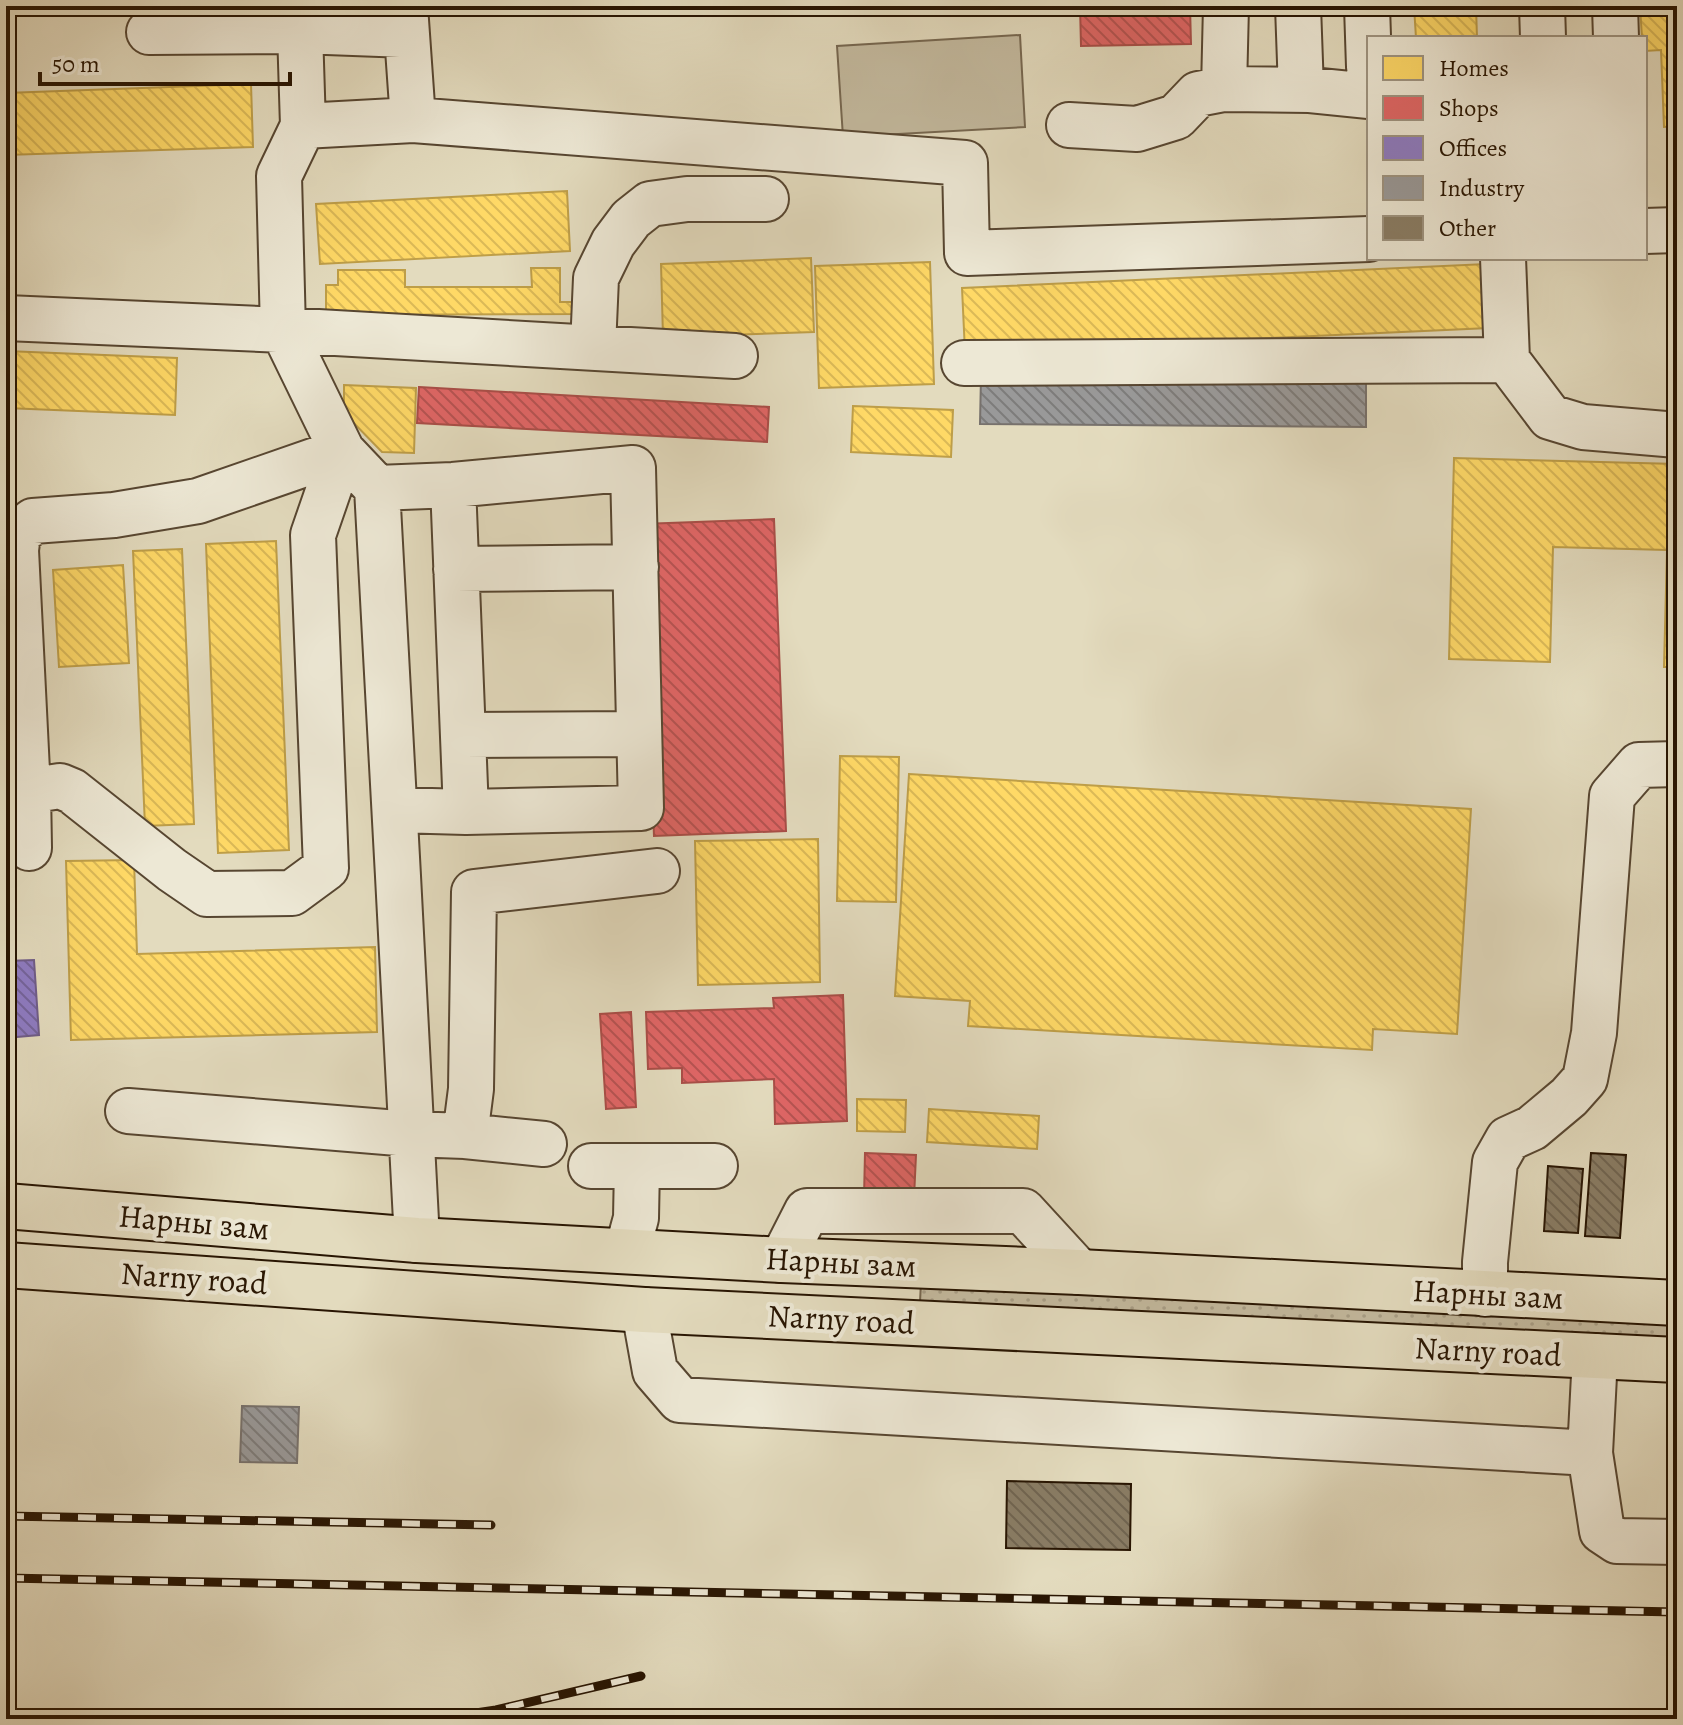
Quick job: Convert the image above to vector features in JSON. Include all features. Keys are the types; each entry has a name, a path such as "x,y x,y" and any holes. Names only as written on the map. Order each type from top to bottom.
{"main road":[{"name":"Нарны зам","path":"6,1206 417,1240 1677,1303"},
{"path":"757,1315 823,1297 897,1300 907,1291 907,1280 875,1264"},
{"name":"Narny road","path":"6,1265 644,1310 1677,1360"}],"street":[{"path":"1224,89 1226,6"},
{"path":"1298,6 1301,90"},
{"path":"1367,6 1368,36"},
{"path":"1542,6 1543,36"},
{"path":"1615,6 1616,36"},
{"path":"149,32 300,31 406,20 413,120"},
{"path":"300,31 303,126 279,176 283,330 342,451 377,488 417,1240"},
{"path":"1069,125 1137,129 1176,117 1198,94 1224,89 1301,90 1367,96"},
{"path":"303,126 413,120 965,163 967,253 1367,239"},
{"path":"593,347 596,278 613,243 631,219 650,204 687,199 766,199"},
{"path":"1647,231 1677,230"},
{"path":"1503,260 1507,360 1550,417 1583,427 1677,435"},
{"path":"6,318 283,330 735,356"},
{"path":"964,363 1507,360"},
{"path":"29,848 16,550 18,534 33,521 114,515 198,501 342,451"},
{"path":"28,791 60,786 72,791 207,894 292,893 326,868 313,535 342,451"},
{"path":"377,488 453,485 633,468 641,808 466,812 396,810"},
{"path":"453,485 466,812"},
{"path":"456,569 636,567"},
{"path":"463,735 639,734"},
{"path":"1485,1294 1485,1262 1495,1162 1508,1139 1532,1128 1585,1079 1594,1033 1612,796 1639,765 1677,764"},
{"path":"465,1136 471,1089 474,892 657,871"},
{"path":"128,1111 544,1144"},
{"path":"591,1166 715,1166"},
{"path":"627,1251 636,1218 637,1166"},
{"path":"782,1260 807,1211 1023,1211 1079,1272"},
{"path":"644,1310 655,1371 680,1400 1590,1453"},
{"path":"1595,1356 1590,1453 1602,1531 1617,1541 1677,1542"}],"shaded area":[{"path":"1020,35 1025,127 843,137 837,46"},
{"path":"921,1282 1677,1321 1677,1341 920,1302"}],"building: Homes":[{"path":"1414,6 1476,6 1477,36 1416,36"},
{"path":"1640,6 1677,6 1677,126 1664,127 1661,50 1647,51 1647,36 1642,36"},
{"path":"251,84 253,147 6,155 6,93"},
{"path":"567,191 570,251 320,264 316,204"},
{"path":"811,258 814,332 663,337 661,264"},
{"path":"930,262 934,384 819,388 815,266"},
{"path":"1486,264 1489,328 965,352 962,288"},
{"path":"531,268 560,268 560,302 579,302 579,314 326,315 326,285 338,285 338,270 405,270 405,287 532,287"},
{"path":"6,351 177,358 175,415 6,408"},
{"path":"344,385 416,388 414,453 382,452 344,413"},
{"path":"853,406 953,410 951,457 851,452"},
{"path":"1454,458 1677,464 1677,667 1664,667 1667,550 1553,547 1550,662 1449,659"},
{"path":"276,541 289,850 218,853 206,544"},
{"path":"182,549 194,824 145,826 133,551"},
{"path":"123,565 129,663 59,667 53,570"},
{"path":"840,756 899,757 896,902 837,901"},
{"path":"909,774 1471,809 1457,1034 1373,1029 1372,1050 968,1026 970,1001 895,996"},
{"path":"818,839 820,982 698,985 695,841"},
{"path":"134,860 137,954 375,947 377,1032 71,1040 66,861"},
{"path":"857,1099 906,1100 905,1132 857,1131"},
{"path":"929,1109 1039,1116 1037,1149 927,1142"}],"building: Shops":[{"path":"1080,6 1190,6 1191,44 1081,46"},
{"path":"419,387 769,407 767,442 417,423"},
{"path":"774,519 786,831 654,836 642,524"},
{"path":"843,995 847,1121 775,1124 774,1079 682,1083 682,1068 648,1069 646,1012 774,1008 773,998"},
{"path":"631,1012 636,1107 606,1109 600,1014"},
{"path":"865,1153 916,1155 914,1198 864,1197"}],"building: Offices":[{"path":"34,960 39,1035 6,1038 6,961"}],"building: Industry":[{"path":"981,376 1366,378 1366,427 980,424"},
{"path":"242,1406 299,1407 297,1463 240,1462"},
{"path":"676,1710 962,1719 675,1719"}],"building: Other":[{"path":"1591,1153 1626,1155 1620,1238 1585,1236"},
{"path":"1548,1166 1583,1169 1578,1233 1544,1231"},
{"path":"1007,1481 1131,1484 1130,1550 1006,1548"}],"railway":[{"path":"6,1516 491,1525"},
{"path":"6,1578 1677,1612"},
{"path":"435,1719 496,1710 641,1676"}]}
